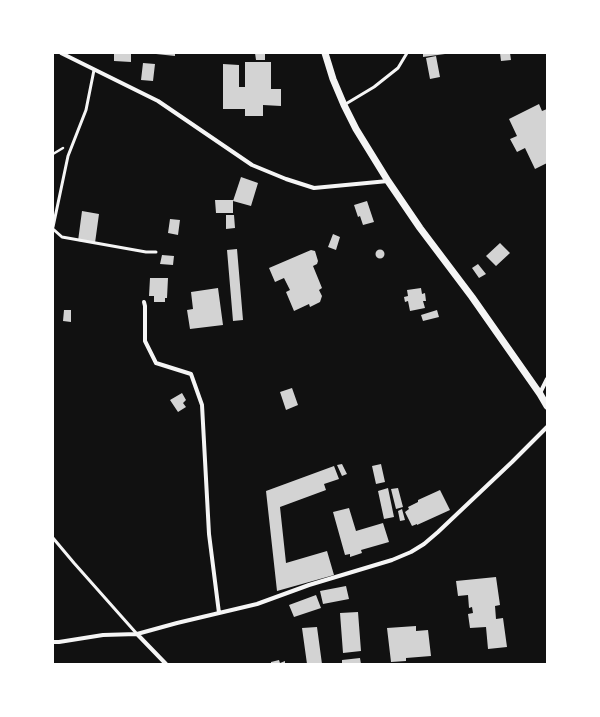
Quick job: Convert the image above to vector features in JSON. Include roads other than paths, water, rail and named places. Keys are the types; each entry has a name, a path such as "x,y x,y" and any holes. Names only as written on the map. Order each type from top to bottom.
{"street":[{"path":"61,53 158,101 252,165 286,179 314,188 388,181"},
{"path":"325,53 333,79 344,105 356,129 388,181 420,228 472,297 547,406"},
{"path":"144,302 146,306 145,341 156,363 191,374 202,405 209,534 219,613"},
{"path":"540,394 547,380"},
{"path":"53,642 103,635 137,634 257,604 392,560 411,552 424,544 438,532 547,427"},
{"path":"137,634 166,664"}],"lane":[{"path":"344,105 374,87 398,68 407,53"},
{"path":"94,70 86,110 68,156 53,228 62,237 146,252 156,252"},
{"path":"53,538 137,634"}]}
